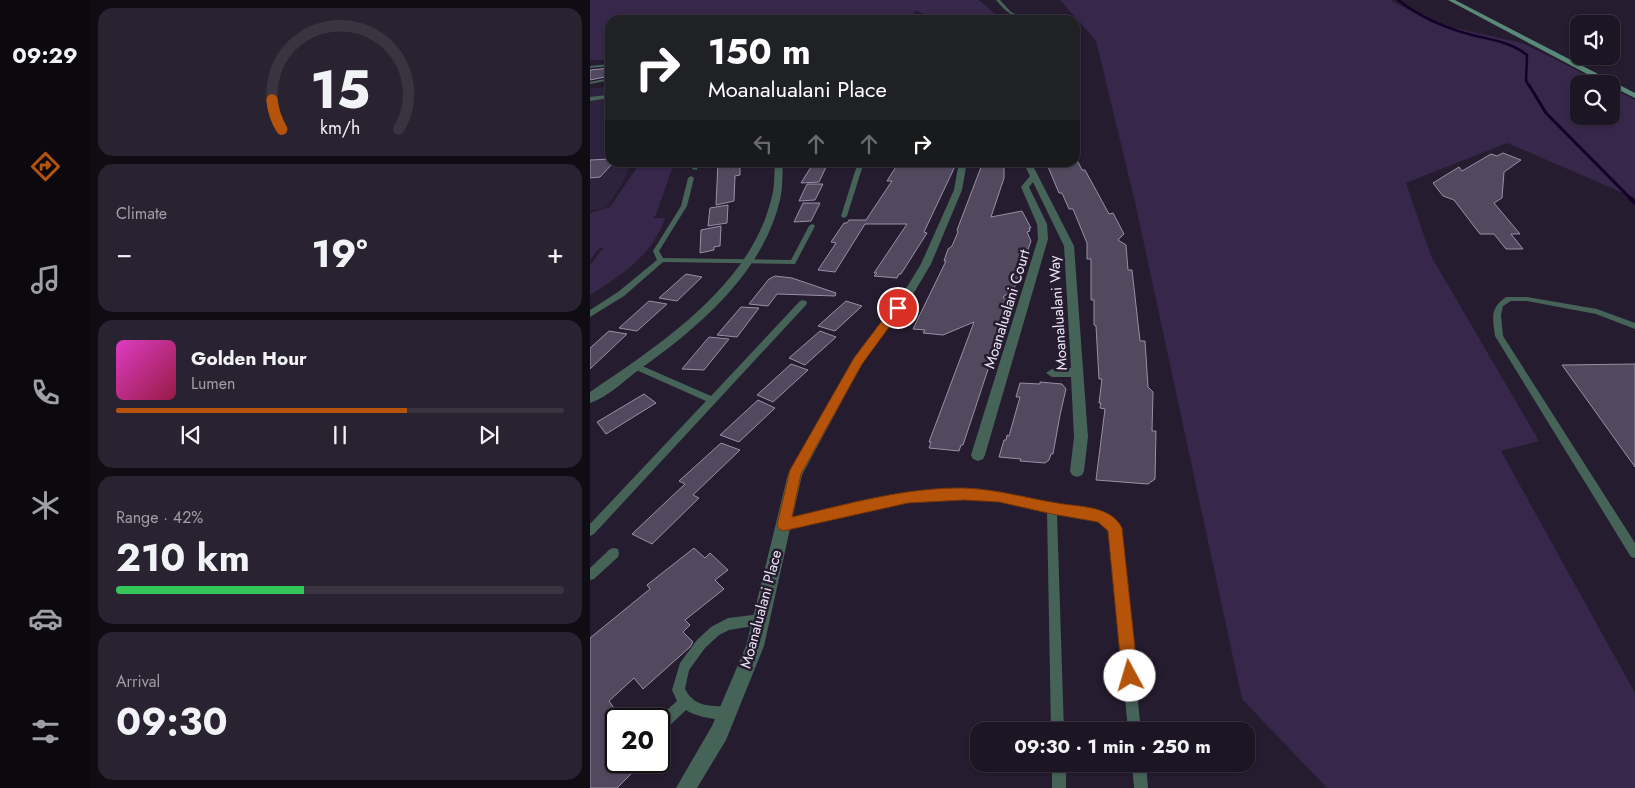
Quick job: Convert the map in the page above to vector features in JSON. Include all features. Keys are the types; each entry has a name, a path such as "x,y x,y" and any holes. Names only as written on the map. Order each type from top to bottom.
{"street":[{"path":"1451,0 1635,96"},
{"path":"590,99 605,97"},
{"path":"590,398 637,367 684,331 725,289 748,260 765,230 776,201 779,167"},
{"name":"Moanalualani Place","path":"686,788 729,713 755,646 795,474 858,361 906,296 926,264 958,190 962,167"},
{"name":"Moanalualani Way","path":"1030,167 1068,246 1081,437 1077,471"},
{"name":"Moanalualani Court","path":"978,454 1043,239 1042,224 1025,187 1034,176"},
{"path":"1052,373 1076,372"}],"lane":[{"path":"998,0 1013,15"},
{"path":"590,68 605,66"},
{"path":"590,83 605,80"},
{"path":"844,216 859,167"},
{"path":"662,260 656,251 684,206 691,178"},
{"path":"590,314 621,294 662,260 793,262 812,226"},
{"path":"1635,326 1597,312 1527,299 1509,299 1500,305 1497,315 1499,336 1635,553"},
{"path":"590,531 803,303"},
{"path":"637,367 711,400"},
{"path":"783,525 908,497 964,494 999,496 1052,508 1101,516 1115,528 1134,722"},
{"path":"1052,508 1058,722"},
{"path":"590,575 614,553"},
{"path":"729,713 692,709 684,703 678,690 684,667 701,644 715,631 728,624 761,620"},
{"path":"670,716 684,703"},
{"path":"1059,772 1059,788"},
{"path":"1140,772 1141,788"}],"shaded area":[{"path":"590,0 979,0 996,15 926,15 915,10 913,15 605,15 605,60 590,60"},
{"path":"1060,0 1390,0 1433,23 1522,43 1586,75 1570,75 1570,125 1620,125 1620,92 1635,100 1635,198 1507,143 1406,183 1431,256 1539,441 1501,451 1635,693 1635,788 1327,788 1242,699 1135,202 1096,41 1080,23 1080,15 1073,15"},
{"path":"605,87 605,167 629,167 625,179 607,207 590,211 590,89"},
{"path":"636,167 673,167 656,215 652,218 665,218 644,254 625,271 590,295 590,265 604,247 597,250 590,261 590,213 610,207"}],"building":[{"path":"605,68 605,77 590,80 590,70"},
{"path":"1503,153 1521,160 1504,172 1502,198 1494,203 1520,234 1511,234 1523,249 1506,249 1494,234 1480,234 1454,200 1443,196 1433,183 1459,167 1462,171 1491,154 1497,156"},
{"path":"605,159 605,167 609,167 600,177 590,178 590,160"},
{"path":"1080,166 1082,170 1085,170 1109,214 1113,213 1124,234 1118,240 1126,245 1128,270 1132,270 1140,341 1145,341 1148,387 1153,392 1152,431 1156,431 1155,479 1148,484 1096,480 1105,409 1100,408 1101,403 1099,403 1102,379 1099,379 1096,326 1094,325 1094,300 1091,300 1091,259 1087,259 1087,243 1073,209 1069,209 1062,193 1059,193 1048,167"},
{"path":"718,167 740,167 740,175 735,176 734,201 716,205"},
{"path":"811,167 826,167 819,182 801,183"},
{"path":"896,167 955,167 924,232 927,233 897,278 874,276 877,273 874,273 907,224 865,224 835,272 818,270 836,243 831,242 844,223 847,223 849,220 866,220 892,181 887,181"},
{"path":"981,167 1004,167 1004,178 991,217 1022,211 1031,228 1027,232 1031,241 1014,289 1003,297 1010,303 963,445 961,445 959,451 929,448 931,442 929,442 974,322 943,335 923,333 925,330 913,329 946,261 944,261 948,249 952,246 958,232 957,230"},
{"path":"807,184 823,184 815,200 799,201"},
{"path":"803,203 820,203 811,221 794,222"},
{"path":"728,205 727,223 708,226 710,208"},
{"path":"721,226 720,246 714,247 714,250 700,253 701,230"},
{"path":"686,274 702,277 677,301 659,298"},
{"path":"775,276 792,278 836,293 835,296 777,294 768,306 749,304 769,279"},
{"path":"649,301 667,304 637,331 619,328"},
{"path":"846,301 862,306 835,331 818,326"},
{"path":"741,307 759,308 737,337 717,335"},
{"path":"609,331 627,334 590,369 590,348"},
{"path":"820,331 836,337 805,365 789,358"},
{"path":"709,337 729,339 704,370 682,369"},
{"path":"791,364 808,370 773,402 757,395"},
{"path":"1635,364 1635,467 1562,365"},
{"path":"1040,382 1062,384 1066,389 1053,454 1045,463 999,457 1004,440 1006,440 1007,435 1009,436 1020,397 1016,397 1020,383 1040,384"},
{"path":"644,394 656,403 606,434 597,422"},
{"path":"758,400 775,408 739,442 720,435"},
{"path":"721,443 740,450 693,495 699,498 652,544 632,534 685,484 679,481"},
{"path":"694,548 705,558 710,553 728,570 715,580 724,589 685,620 690,625 683,632 693,642 690,647 643,689 634,678 609,701 614,708 605,708 605,773 632,773 617,788 590,788 590,638 650,589 647,585"}],"waterway":[{"path":"1398,0 1415,12 1443,25 1501,42 1521,51 1527,55 1526,81 1530,87"},
{"path":"1529,85 1546,113 1631,199"},
{"path":"1631,199 1635,203"}],"route":[{"path":"898,308 858,361 795,474 783,525 908,497 964,494 999,496 1052,508 1101,516 1115,528 1130,676"}]}
